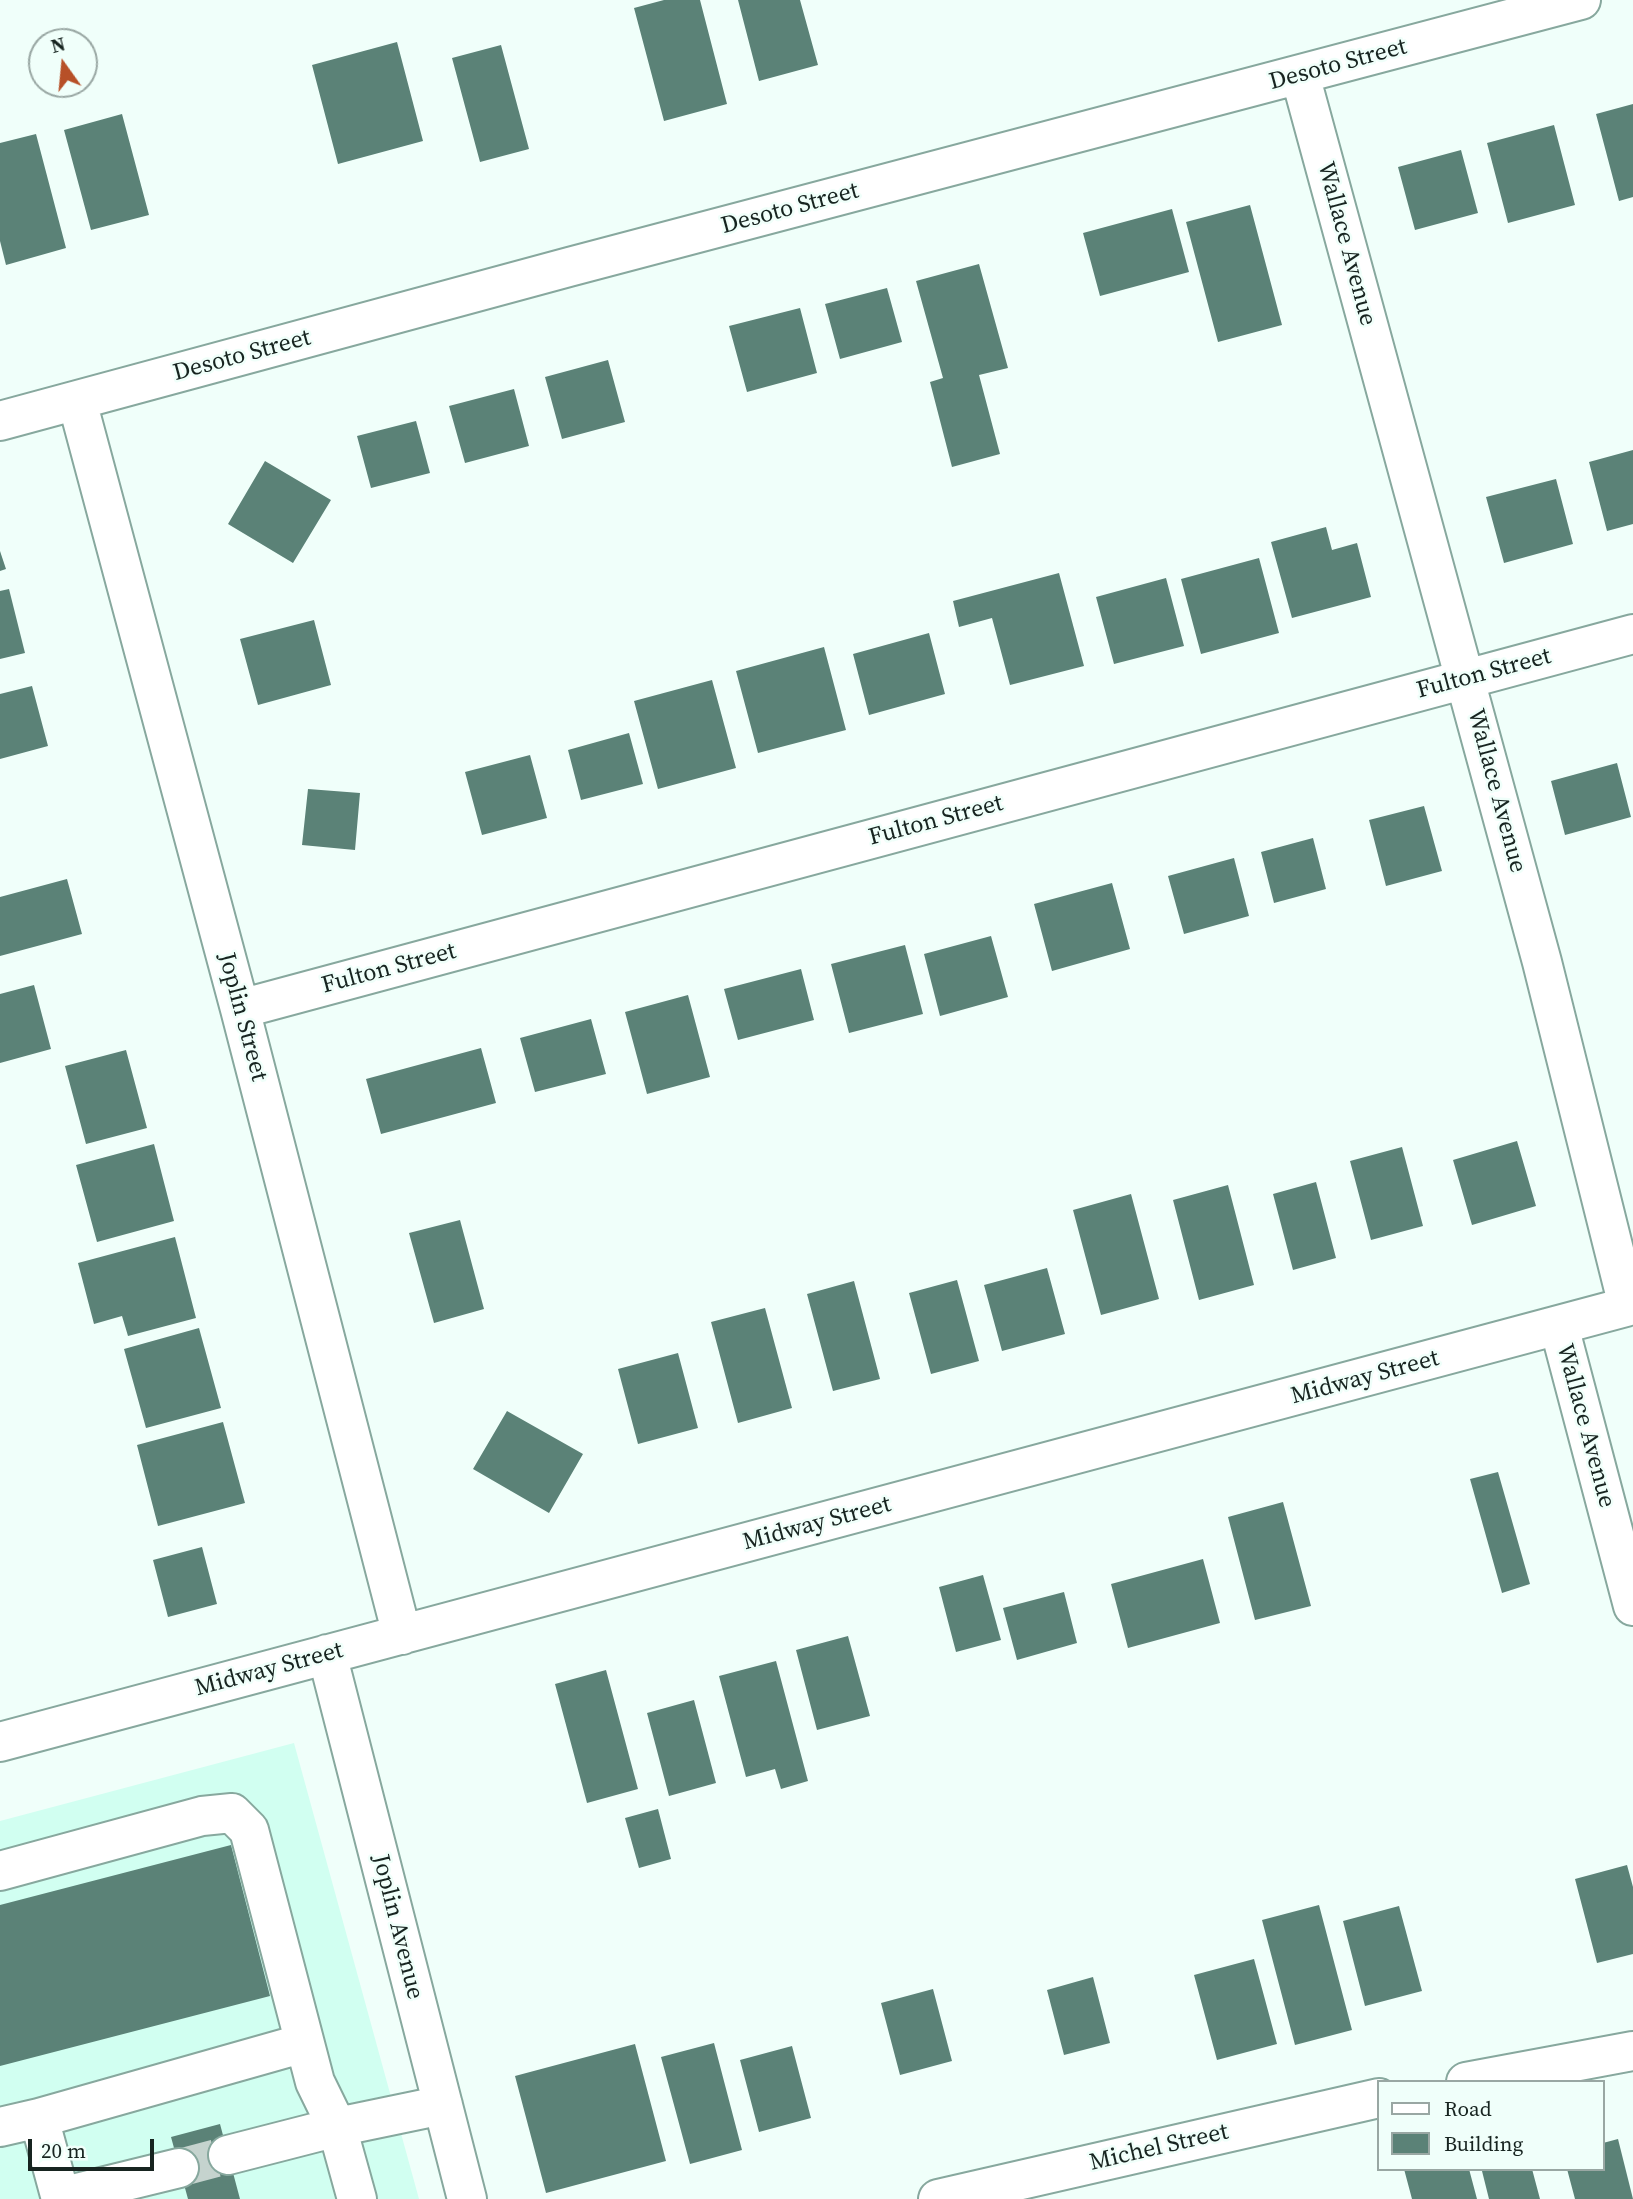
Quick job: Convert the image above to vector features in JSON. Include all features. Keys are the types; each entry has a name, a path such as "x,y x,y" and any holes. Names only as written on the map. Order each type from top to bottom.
{"street":[{"name":"Desoto Street","path":"0,421 1300,75 1476,14 1581,0"},
{"name":"Wallace Avenue","path":"1300,75 1466,679 1631,1306"},
{"name":"Joplin Street","path":"77,401 240,1009 402,1635"},
{"name":"Fulton Street","path":"240,1009 1633,634"},
{"name":"Midway Street","path":"0,1742 1631,1306"},
{"name":"Wallace Avenue","path":"1559,1326 1633,1606"},
{"name":"Joplin Avenue","path":"327,1654 467,2199"},
{"path":"0,1871 202,1816 232,1813 249,1830 315,2081 337,2127 349,2197"},
{"path":"0,2127 304,2043"},
{"path":"1476,2080 1633,2051"},
{"name":"Michel Street","path":"939,2199 1378,2098"},
{"path":"228,2155 337,2127 443,2105"},
{"path":"40,2118 61,2198 179,2168"}],"shaded area":[{"path":"294,1743 419,2199 0,2199 0,1821"}],"building":[{"path":"664,0 700,0 727,104 664,121 634,8"},
{"path":"738,0 800,0 818,65 759,81"},
{"path":"397,42 423,141 338,164 312,65"},
{"path":"501,45 529,149 480,162 452,58"},
{"path":"1633,104 1633,197 1619,201 1596,114"},
{"path":"122,114 149,215 91,230 64,130"},
{"path":"1554,125 1575,205 1508,223 1487,143"},
{"path":"36,134 66,248 6,265 0,241 0,143"},
{"path":"1461,150 1478,213 1415,230 1398,167"},
{"path":"1250,205 1282,325 1218,342 1186,222"},
{"path":"1172,209 1189,272 1100,296 1083,233"},
{"path":"979,264 1008,368 979,375 1000,454 952,467 930,382 943,378 916,281"},
{"path":"887,288 902,342 840,359 825,304"},
{"path":"800,308 817,373 747,392 729,326"},
{"path":"608,360 625,422 562,439 545,377"},
{"path":"514,389 529,446 465,463 449,406"},
{"path":"416,421 430,473 371,488 357,436"},
{"path":"1633,450 1633,524 1607,531 1589,462"},
{"path":"265,461 331,500 293,563 228,524"},
{"path":"1556,479 1573,544 1504,563 1486,497"},
{"path":"1326,527 1332,550 1357,543 1371,597 1292,618 1271,542"},
{"path":"0,551 6,569 0,571"},
{"path":"1259,558 1279,633 1201,654 1181,579"},
{"path":"1059,573 1084,666 1010,685 992,618 959,627 953,601"},
{"path":"1166,578 1184,646 1114,664 1096,597"},
{"path":"9,589 25,653 0,659 0,591"},
{"path":"314,620 331,685 258,705 240,639"},
{"path":"929,633 945,694 869,715 853,654"},
{"path":"824,647 846,730 758,753 736,671"},
{"path":"712,680 736,768 658,789 634,701"},
{"path":"32,686 48,746 0,759 0,694"},
{"path":"629,733 643,784 581,800 568,750"},
{"path":"530,755 547,818 482,835 465,772"},
{"path":"1617,763 1631,817 1565,835 1551,781"},
{"path":"308,789 360,793 355,850 302,845"},
{"path":"1424,806 1442,871 1386,886 1369,820"},
{"path":"1313,838 1326,889 1274,903 1261,852"},
{"path":"1234,858 1249,916 1184,934 1168,876"},
{"path":"67,879 82,934 0,956 0,897"},
{"path":"1112,883 1130,949 1052,971 1034,904"},
{"path":"991,936 1008,997 940,1016 924,954"},
{"path":"905,945 923,1014 849,1033 831,964"},
{"path":"801,969 814,1020 738,1040 724,989"},
{"path":"34,985 51,1049 0,1063 0,994"},
{"path":"688,995 710,1077 647,1094 625,1012"},
{"path":"591,1019 606,1074 535,1092 520,1038"},
{"path":"481,1048 496,1103 381,1134 366,1079"},
{"path":"126,1050 147,1128 86,1144 65,1066"},
{"path":"1517,1141 1536,1206 1472,1225 1453,1160"},
{"path":"154,1144 174,1221 97,1242 76,1165"},
{"path":"1402,1147 1423,1226 1371,1240 1350,1161"},
{"path":"1316,1182 1336,1258 1293,1270 1273,1194"},
{"path":"1228,1185 1254,1285 1199,1300 1173,1200"},
{"path":"1131,1194 1159,1299 1101,1315 1073,1210"},
{"path":"460,1220 484,1309 434,1323 409,1233"},
{"path":"175,1237 196,1318 128,1336 122,1316 94,1324 78,1263"},
{"path":"1047,1268 1065,1334 1002,1351 984,1285"},
{"path":"957,1280 979,1361 931,1374 909,1293"},
{"path":"854,1281 880,1379 833,1391 807,1294"},
{"path":"765,1308 792,1408 738,1423 711,1322"},
{"path":"199,1328 221,1408 146,1428 124,1349"},
{"path":"678,1353 698,1428 638,1444 618,1369"},
{"path":"507,1411 583,1454 549,1513 473,1469"},
{"path":"223,1422 245,1503 158,1526 137,1445"},
{"path":"1498,1472 1530,1584 1502,1593 1470,1479"},
{"path":"1283,1502 1311,1606 1255,1620 1228,1517"},
{"path":"202,1547 217,1604 168,1617 153,1560"},
{"path":"1203,1559 1220,1623 1128,1648 1111,1584"},
{"path":"983,1575 1001,1640 956,1652 939,1587"},
{"path":"1064,1592 1077,1643 1017,1660 1003,1608"},
{"path":"848,1636 870,1716 817,1730 796,1650"},
{"path":"776,1661 808,1781 781,1789 775,1769 746,1777 719,1676"},
{"path":"606,1670 638,1789 587,1803 555,1684"},
{"path":"694,1700 716,1783 669,1796 647,1713"},
{"path":"658,1809 671,1859 639,1868 625,1818"},
{"path":"231,1845 270,1996 0,2066 0,1905"},
{"path":"1627,1865 1633,1887 1633,1954 1597,1963 1575,1879"},
{"path":"1319,1905 1352,2030 1295,2045 1262,1920"},
{"path":"1399,1906 1422,1991 1365,2006 1343,1921"},
{"path":"1254,1959 1277,2044 1217,2060 1194,1975"},
{"path":"1093,1977 1110,2043 1064,2055 1047,1990"},
{"path":"933,1989 952,2061 900,2075 881,2003"},
{"path":"714,2043 742,2150 690,2164 661,2057"},
{"path":"635,2044 666,2161 546,2193 515,2076"},
{"path":"792,2046 811,2118 759,2132 740,2060"},
{"path":"220,2124 240,2199 188,2199 171,2137"},
{"path":"1618,2139 1633,2199 1575,2199 1568,2171 1605,2171 1605,2142"},
{"path":"1405,2171 1470,2171 1477,2199 1412,2199"},
{"path":"1482,2171 1533,2171 1540,2199 1489,2199"}],"tunnel":[{"path":"179,2168 228,2155"}]}
